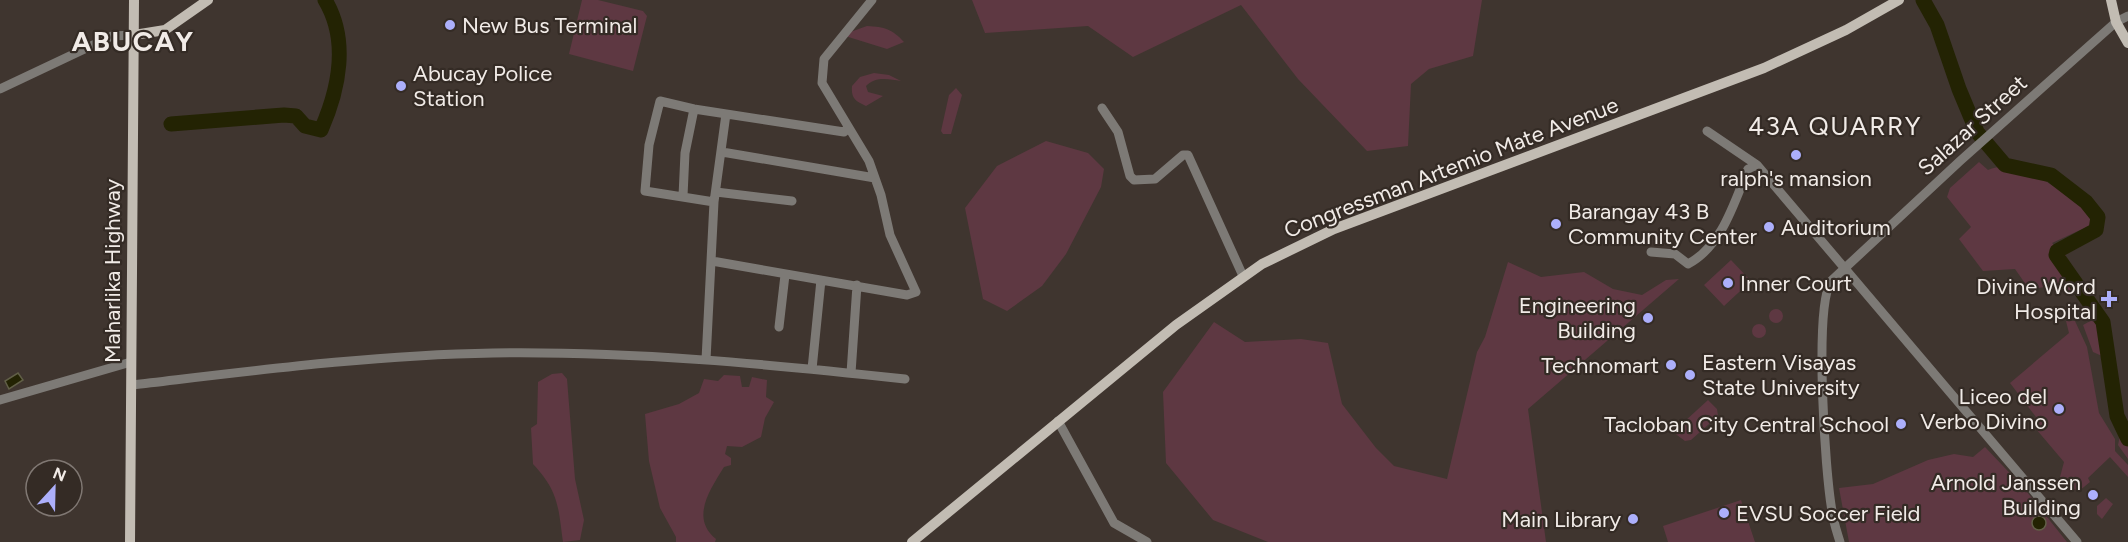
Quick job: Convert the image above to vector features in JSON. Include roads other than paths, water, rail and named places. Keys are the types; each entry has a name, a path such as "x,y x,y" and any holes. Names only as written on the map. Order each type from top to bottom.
{"main road":[{"name":"Maharlika Highway","path":"130,542 134,0"},
{"path":"134,35 165,30 208,0"},
{"name":"Congressman Artemio Mate Avenue","path":"912,542 1193,311 1243,276 1334,229 1764,68 1846,30 1899,0"},
{"path":"2111,0 2116,22 2128,43"}],"street":[{"path":"712,261 907,295 916,292 890,235 875,178 848,128 826,94 822,83 822,64 872,0"},
{"name":"Salazar Street","path":"1840,542 1830,494 1822,326 1827,288 1845,268 1974,147 2116,22 2128,16"},
{"path":"0,88 112,36 134,35"},
{"path":"714,202 645,191 649,146 660,101 694,109 844,132 848,128"},
{"path":"1102,108 1118,132 1130,176 1134,180 1155,179 1184,154 1188,154 1243,276"},
{"path":"683,196 685,153 694,109"},
{"path":"706,360 714,202 726,114"},
{"path":"1707,131 1757,165 2077,542"},
{"path":"722,152 875,178"},
{"path":"1651,252 1675,254 1688,264 1710,247 1720,233 1748,169 1757,165"},
{"path":"716,192 792,201"},
{"path":"779,327 785,275"},
{"path":"812,369 821,280"},
{"path":"851,373 857,285"},
{"path":"132,385 281,367 456,354 572,353 706,360 905,379"},
{"path":"0,400 131,362"},
{"path":"1058,421 1114,523 1147,542"}],"waterway":[{"path":"171,124 284,115 296,116 305,126 321,130 333,98 339,65 337,31 325,0"},
{"path":"1923,0 1937,25 1959,89 1977,132 2005,165 2051,175 2086,202 2098,217 2096,230 2057,251 2056,255 2103,322 2117,416 2128,439"}],"place":[{"name":"New Bus Terminal","path":"450,25"},
{"name":"Abucay Police Station","path":"401,86"},
{"name":"ralph's mansion","path":"1796,155"},
{"name":"Barangay 43 B Community Center","path":"1556,224"},
{"name":"Auditorium","path":"1769,227"},
{"name":"Inner Court","path":"1728,283"},
{"name":"Divine Word Hospital","path":"2109,299"},
{"name":"Engineering Building","path":"1648,318"},
{"name":"Technomart","path":"1671,365"},
{"name":"Eastern Visayas State University","path":"1690,375"},
{"name":"Liceo del Verbo Divino","path":"2059,409"},
{"name":"Tacloban City Central School","path":"1901,424"},
{"name":"Arnold Janssen Building","path":"2093,495"},
{"name":"EVSU Soccer Field","path":"1724,513"},
{"name":"Main Library","path":"1633,519"}],"district":[{"name":"ABUCAY","path":"133,41"},
{"name":"43A QUARRY","path":"1835,126"}]}
